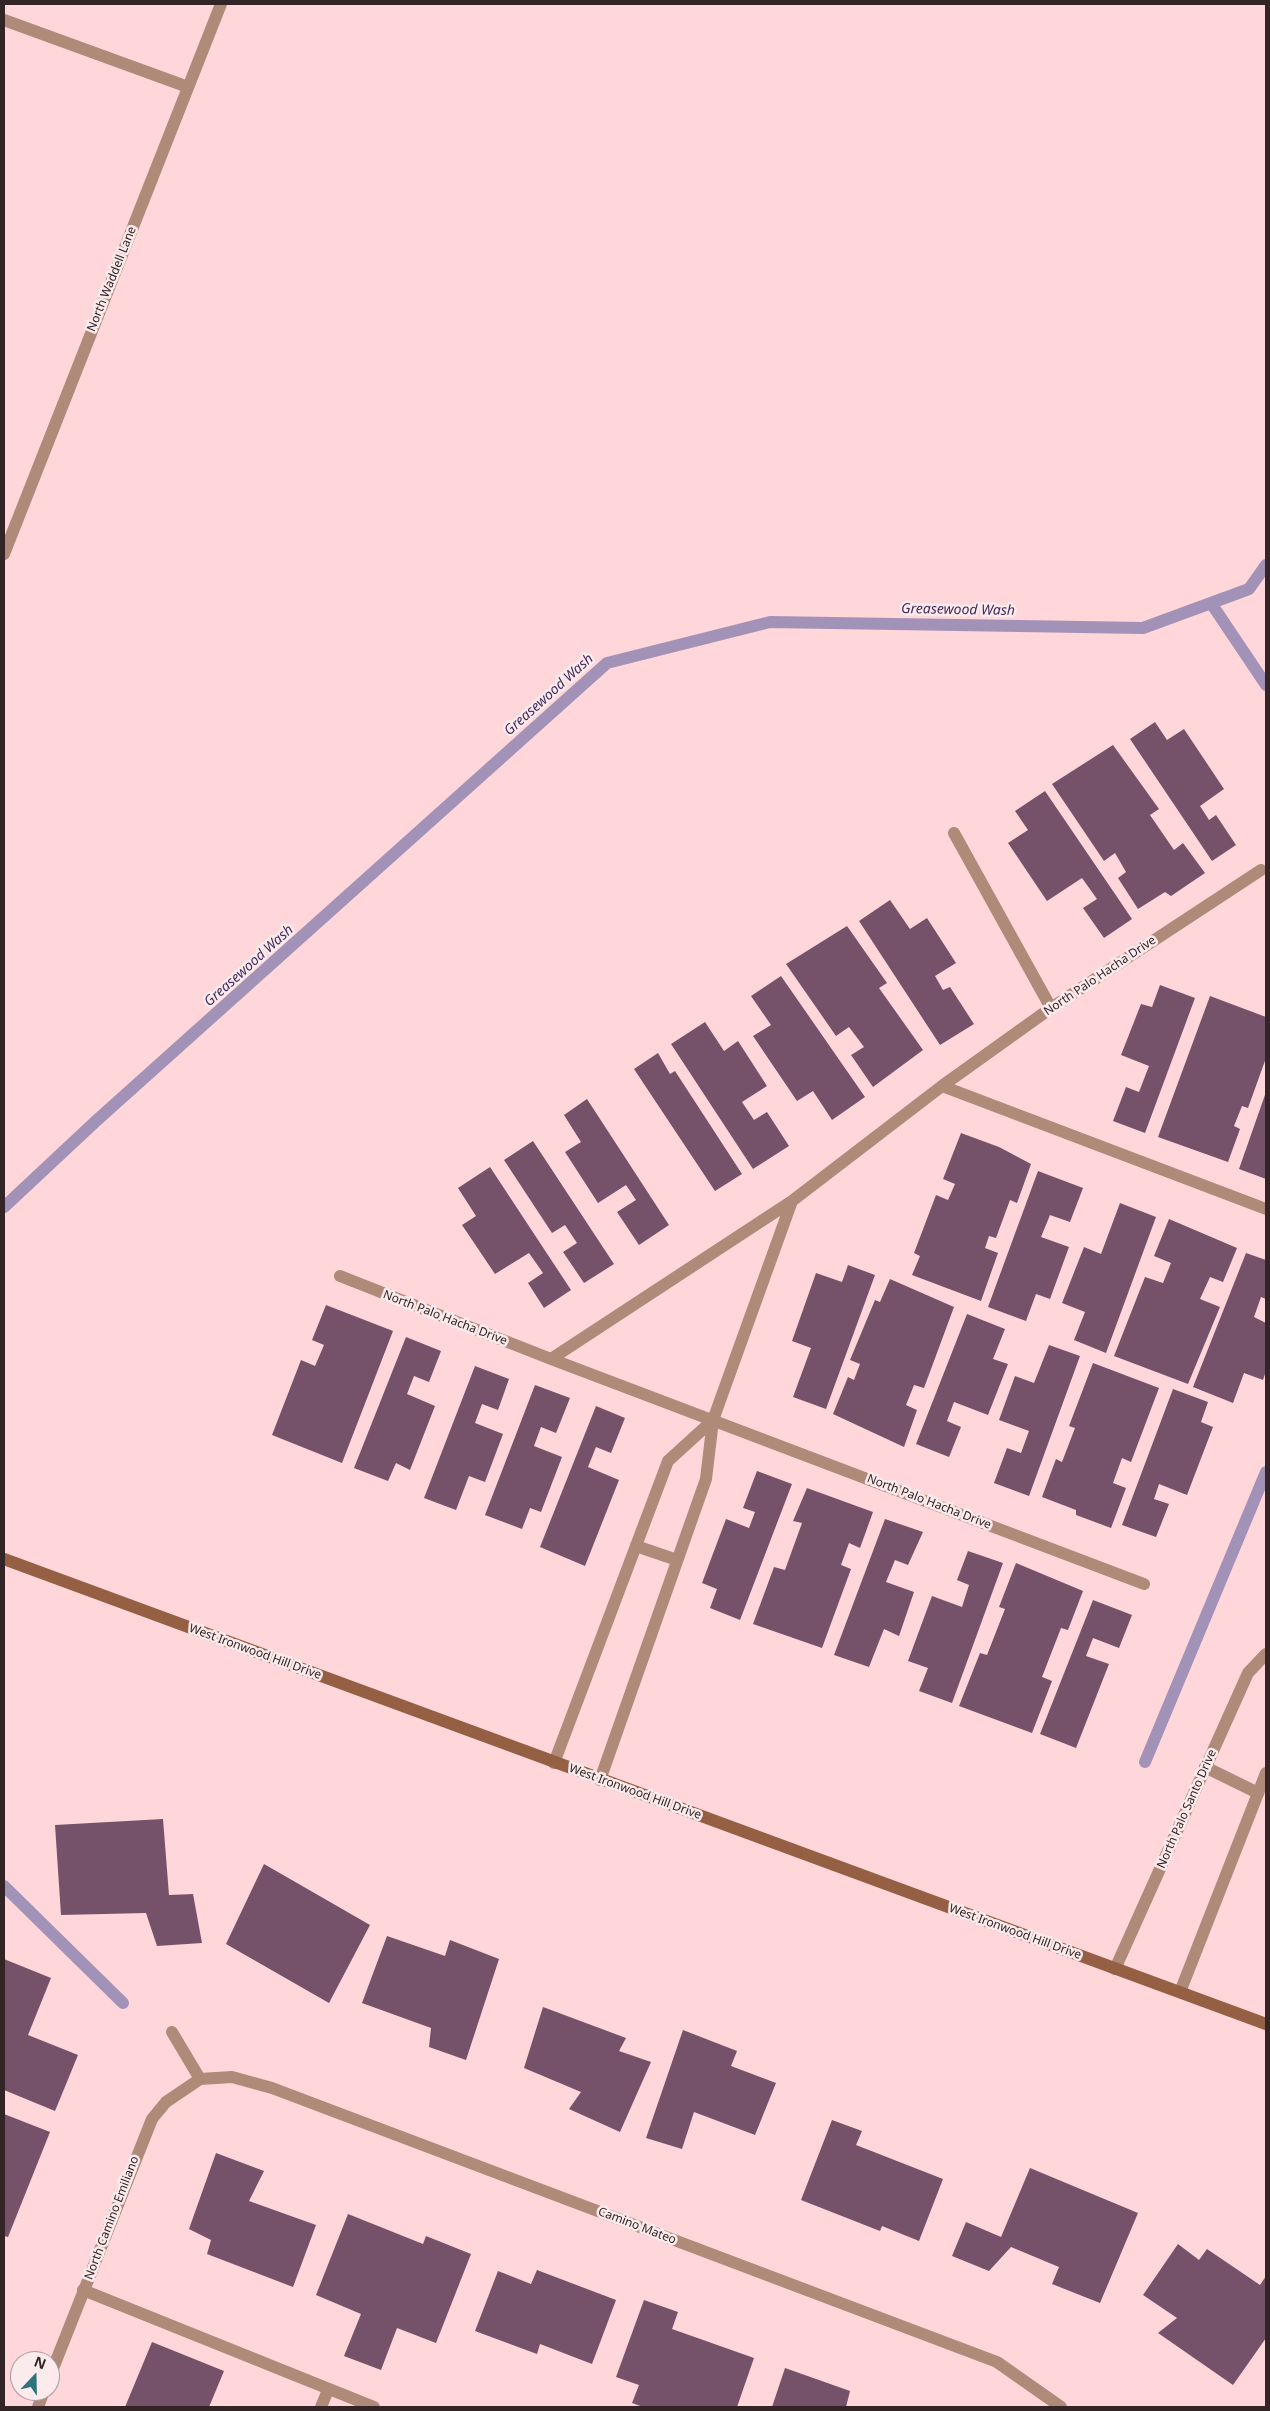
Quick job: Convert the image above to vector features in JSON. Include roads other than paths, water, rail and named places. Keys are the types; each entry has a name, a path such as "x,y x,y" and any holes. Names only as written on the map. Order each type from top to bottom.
{"street":[{"name":"North Waddell Lane","path":"4,554 221,4"},
{"path":"4,20 188,87"},
{"path":"954,833 1052,1008"},
{"name":"North Palo Hacha Drive","path":"551,1359 792,1201 942,1086 1052,1008 1261,870"},
{"path":"942,1086 1266,1209"},
{"path":"600,1780 706,1479 713,1420 792,1201"},
{"name":"North Palo Hacha Drive","path":"340,1276 551,1359 1144,1584"},
{"path":"554,1762 668,1461 713,1420"},
{"path":"636,1546 677,1560"},
{"name":"West Ironwood Hill Drive","path":"4,1559 1266,2024"},
{"name":"North Palo Santo Drive","path":"1116,1969 1248,1673 1266,1654"},
{"path":"1205,1767 1258,1793"},
{"path":"1180,1992 1266,1773"},
{"path":"172,2032 200,2079"},
{"name":"Camino Mateo","path":"200,2079 232,2077 272,2088 997,2362 1061,2407"},
{"name":"North Camino Emiliano","path":"60,2351 152,2118 166,2102 200,2079"},
{"path":"83,2290 374,2407"},
{"path":"321,2407 328,2390"}],"waterway":[{"name":"Greasewood Wash","path":"4,1207 96,1121 607,663 770,622 1143,628 1249,589 1266,565"},
{"path":"1211,603 1266,685"},
{"path":"1145,1762 1266,1472"},
{"path":"4,1886 123,2003"}]}
